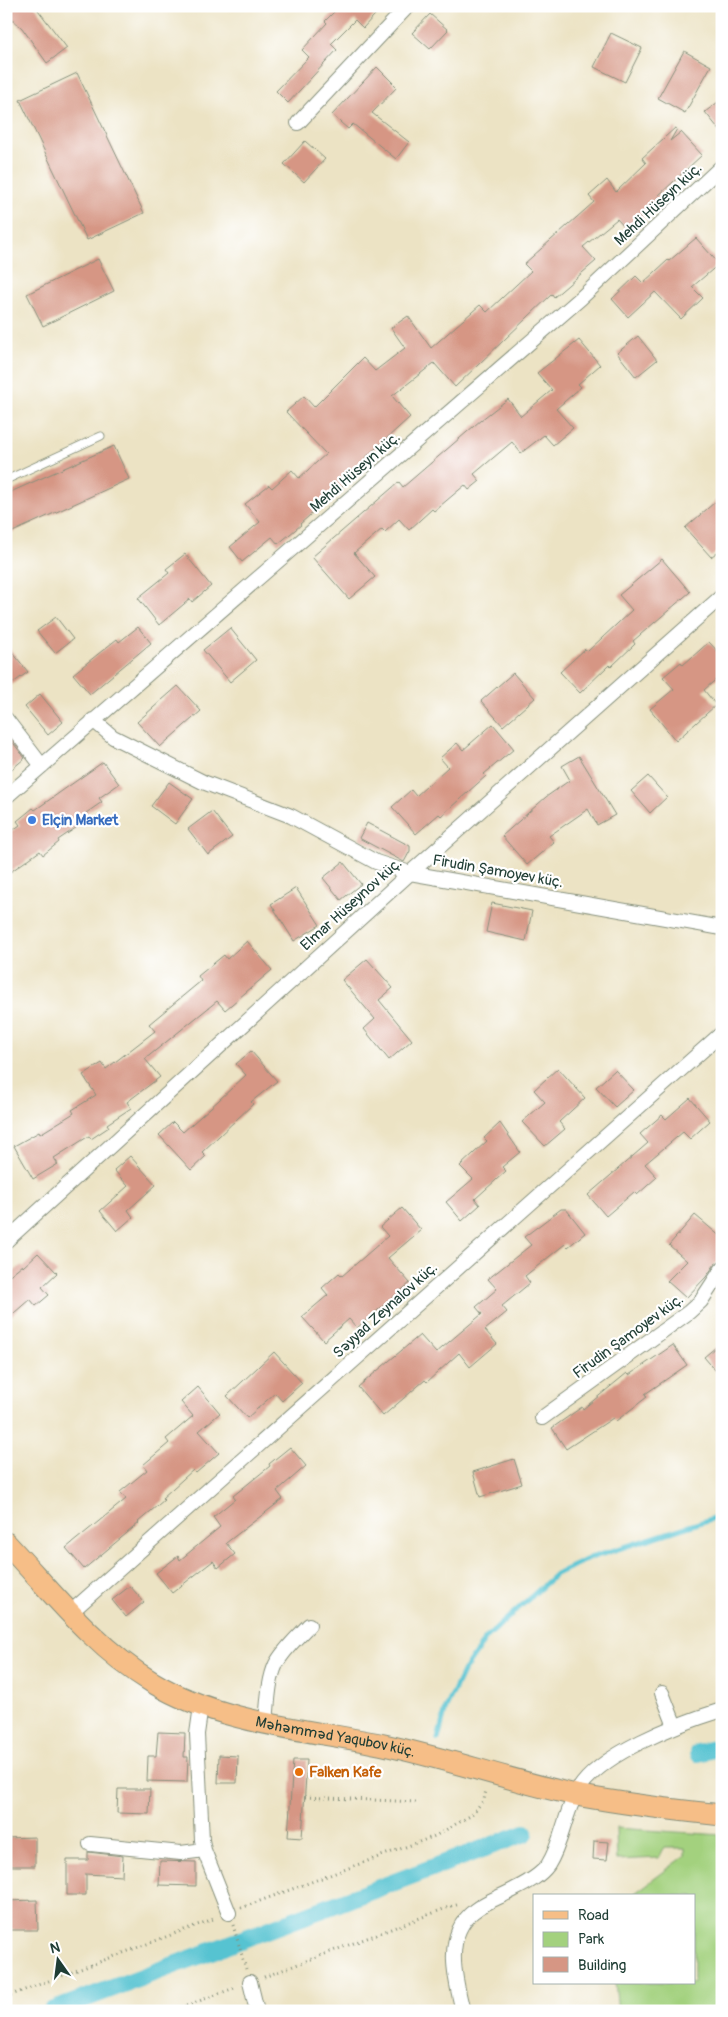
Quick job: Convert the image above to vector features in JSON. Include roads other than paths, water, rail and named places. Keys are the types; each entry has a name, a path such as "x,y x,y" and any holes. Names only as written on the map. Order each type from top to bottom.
{"main road":[{"name":"Məhəmməd Yaqubov küç.","path":"6,1543 96,1638 125,1664 168,1691 201,1706 266,1722 453,1761 575,1794 633,1805 722,1815"}],"street":[{"path":"298,123 408,6"},
{"name":"Mehdi Hüseyn küç.","path":"6,798 93,720 581,298 722,166"},
{"name":"Elmar Hüseynov küç.","path":"6,1241 410,873 722,596"},
{"path":"6,719 42,766"},
{"name":"Firudin Şamoyev küç.","path":"93,720 112,737 203,782 291,816 376,862 410,873 722,928"},
{"name":"Səyyad Zeynalov küç.","path":"71,1612 722,1032"},
{"name":"Firudin Şamoyev küç.","path":"542,1418 689,1312 701,1301 722,1269"},
{"path":"266,1722 271,1678 276,1665 283,1653 310,1625"},
{"path":"662,1693 675,1726"},
{"path":"201,1706 197,1734 201,1830 204,1850 229,1913"},
{"path":"462,2011 455,1977 453,1953 460,1928 473,1912 486,1903 533,1879 548,1865 556,1849 575,1794 585,1779 624,1752 675,1726 722,1710"},
{"path":"90,1844 181,1853 204,1850"},
{"path":"250,1982 257,2011"}],"lane":[{"path":"6,480 101,436"}],"waterway":[{"path":"438,1739 446,1708 463,1672 486,1638 556,1574 590,1558 711,1519 722,1513"},
{"path":"698,1753 722,1747"},
{"path":"52,2011 525,1833"}],"place":[{"name":"Elçin Market","path":"32,820"},
{"name":"Falken Kafe","path":"299,1772"}]}
